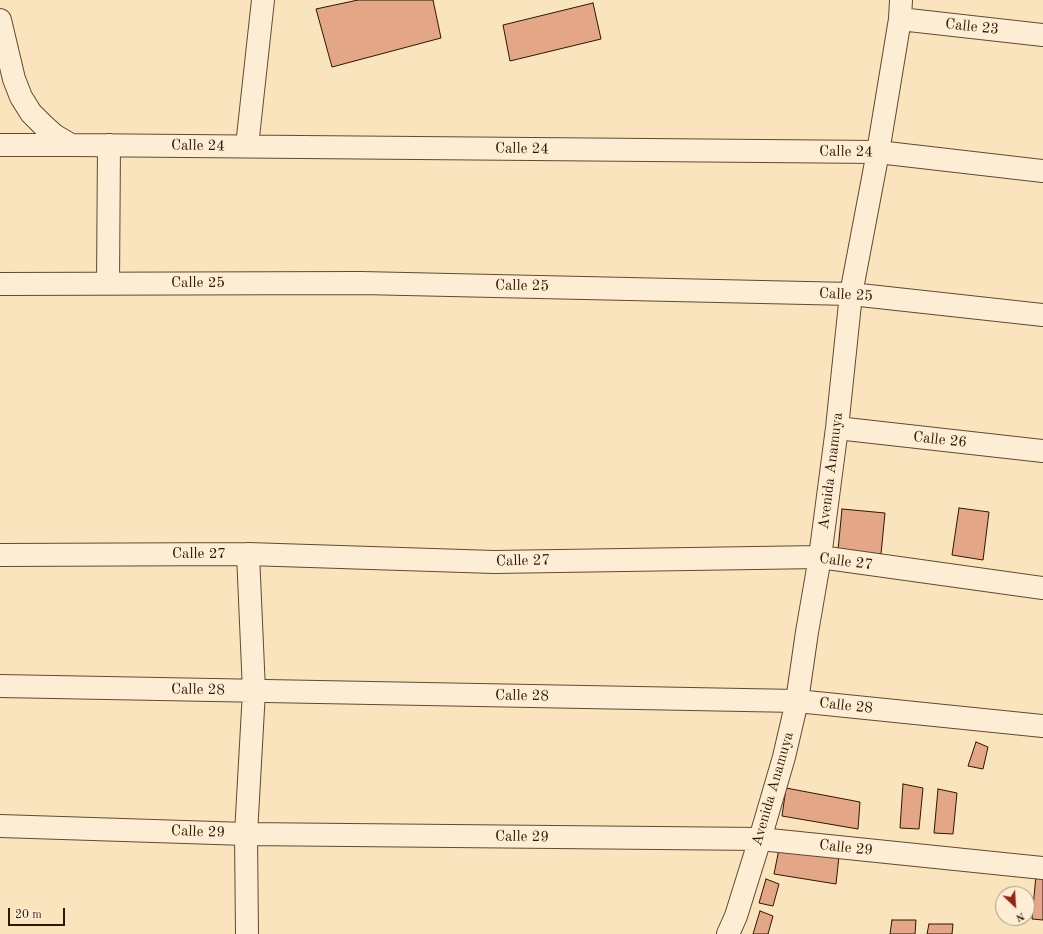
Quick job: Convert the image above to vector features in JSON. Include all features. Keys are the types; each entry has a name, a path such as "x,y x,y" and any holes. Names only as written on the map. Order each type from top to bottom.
{"street":[{"path":"248,146 263,0"},
{"name":"Calle 23","path":"900,10 1043,35"},
{"name":"Avenida Anamuya","path":"728,934 736,916 760,839 784,757 798,701 820,557 837,428 851,294 878,152 900,10"},
{"path":"0,20 14,79 21,97 31,113 44,126 54,135 71,145"},
{"name":"Calle 24","path":"0,145 878,152 1043,171"},
{"path":"108,284 109,145"},
{"name":"Calle 25","path":"0,284 361,283 851,294 1043,315"},
{"name":"Calle 26","path":"837,428 1043,451"},
{"path":"247,934 246,834 254,691 248,554"},
{"name":"Calle 27","path":"0,555 248,554 494,562 820,557 1043,588"},
{"name":"Calle 28","path":"0,686 798,701 1043,726"},
{"name":"Calle 29","path":"0,826 246,834 760,839 1043,868"}],"building":[{"path":"358,0 433,0 441,38 332,67 316,9"},
{"path":"593,3 601,39 510,61 503,25"},
{"path":"959,508 989,512 983,560 952,555"},
{"path":"842,509 885,513 881,554 838,550"},
{"path":"976,742 988,747 983,769 968,766"},
{"path":"903,784 923,788 919,829 900,828"},
{"path":"786,788 860,802 858,829 782,816"},
{"path":"938,789 957,793 953,834 934,833"},
{"path":"779,849 839,856 836,884 774,874"},
{"path":"1036,875 1043,877 1043,920 1035,919"},
{"path":"766,879 779,884 773,906 759,903"},
{"path":"760,911 773,916 768,934 753,934"},
{"path":"892,920 916,920 915,934 890,934"},
{"path":"929,924 953,924 952,934 927,934"}]}
